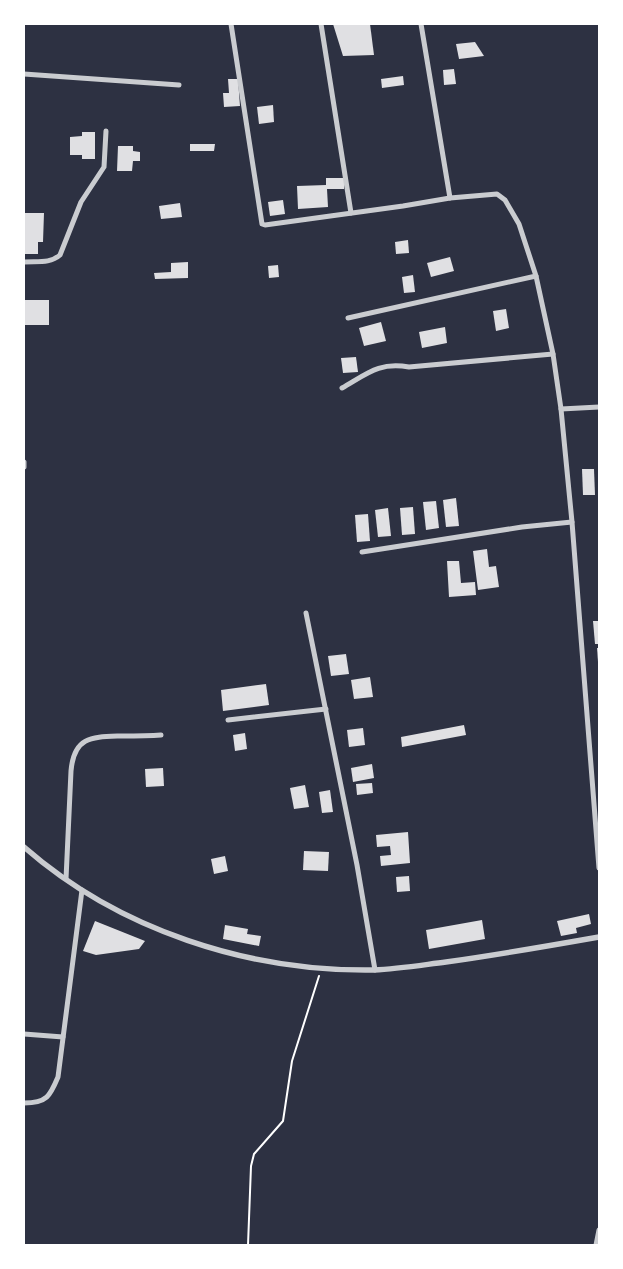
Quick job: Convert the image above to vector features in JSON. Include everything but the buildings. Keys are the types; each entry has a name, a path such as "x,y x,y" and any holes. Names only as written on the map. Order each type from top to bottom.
{"street":[{"path":"231,24 260,223 266,225 450,198 492,194 500,196 505,200 519,224 536,276 553,354 561,409 572,522 599,868"},
{"path":"321,24 350,213"},
{"path":"421,24 450,198"},
{"path":"24,74 179,85"},
{"path":"24,262 49,261 60,255 81,202 104,167 106,131"},
{"path":"348,318 536,276"},
{"path":"342,388 384,365 409,366 553,354"},
{"path":"561,409 599,407"},
{"path":"24,462 24,467"},
{"path":"362,552 522,527 572,522"},
{"path":"306,613 357,865 374,970"},
{"path":"228,720 326,709"},
{"path":"66,879 72,757 77,749 94,737 161,735"},
{"path":"24,847 82,890 127,915 188,942 259,960 321,968 374,970 483,957 599,937"},
{"path":"24,1103 43,1101 51,1093 58,1077 82,890"},
{"path":"24,1034 63,1037"},
{"path":"596,1245 599,1230"}],"path":[{"path":"248,1245 251,1166 254,1154 283,1121 292,1061 321,968"}]}
